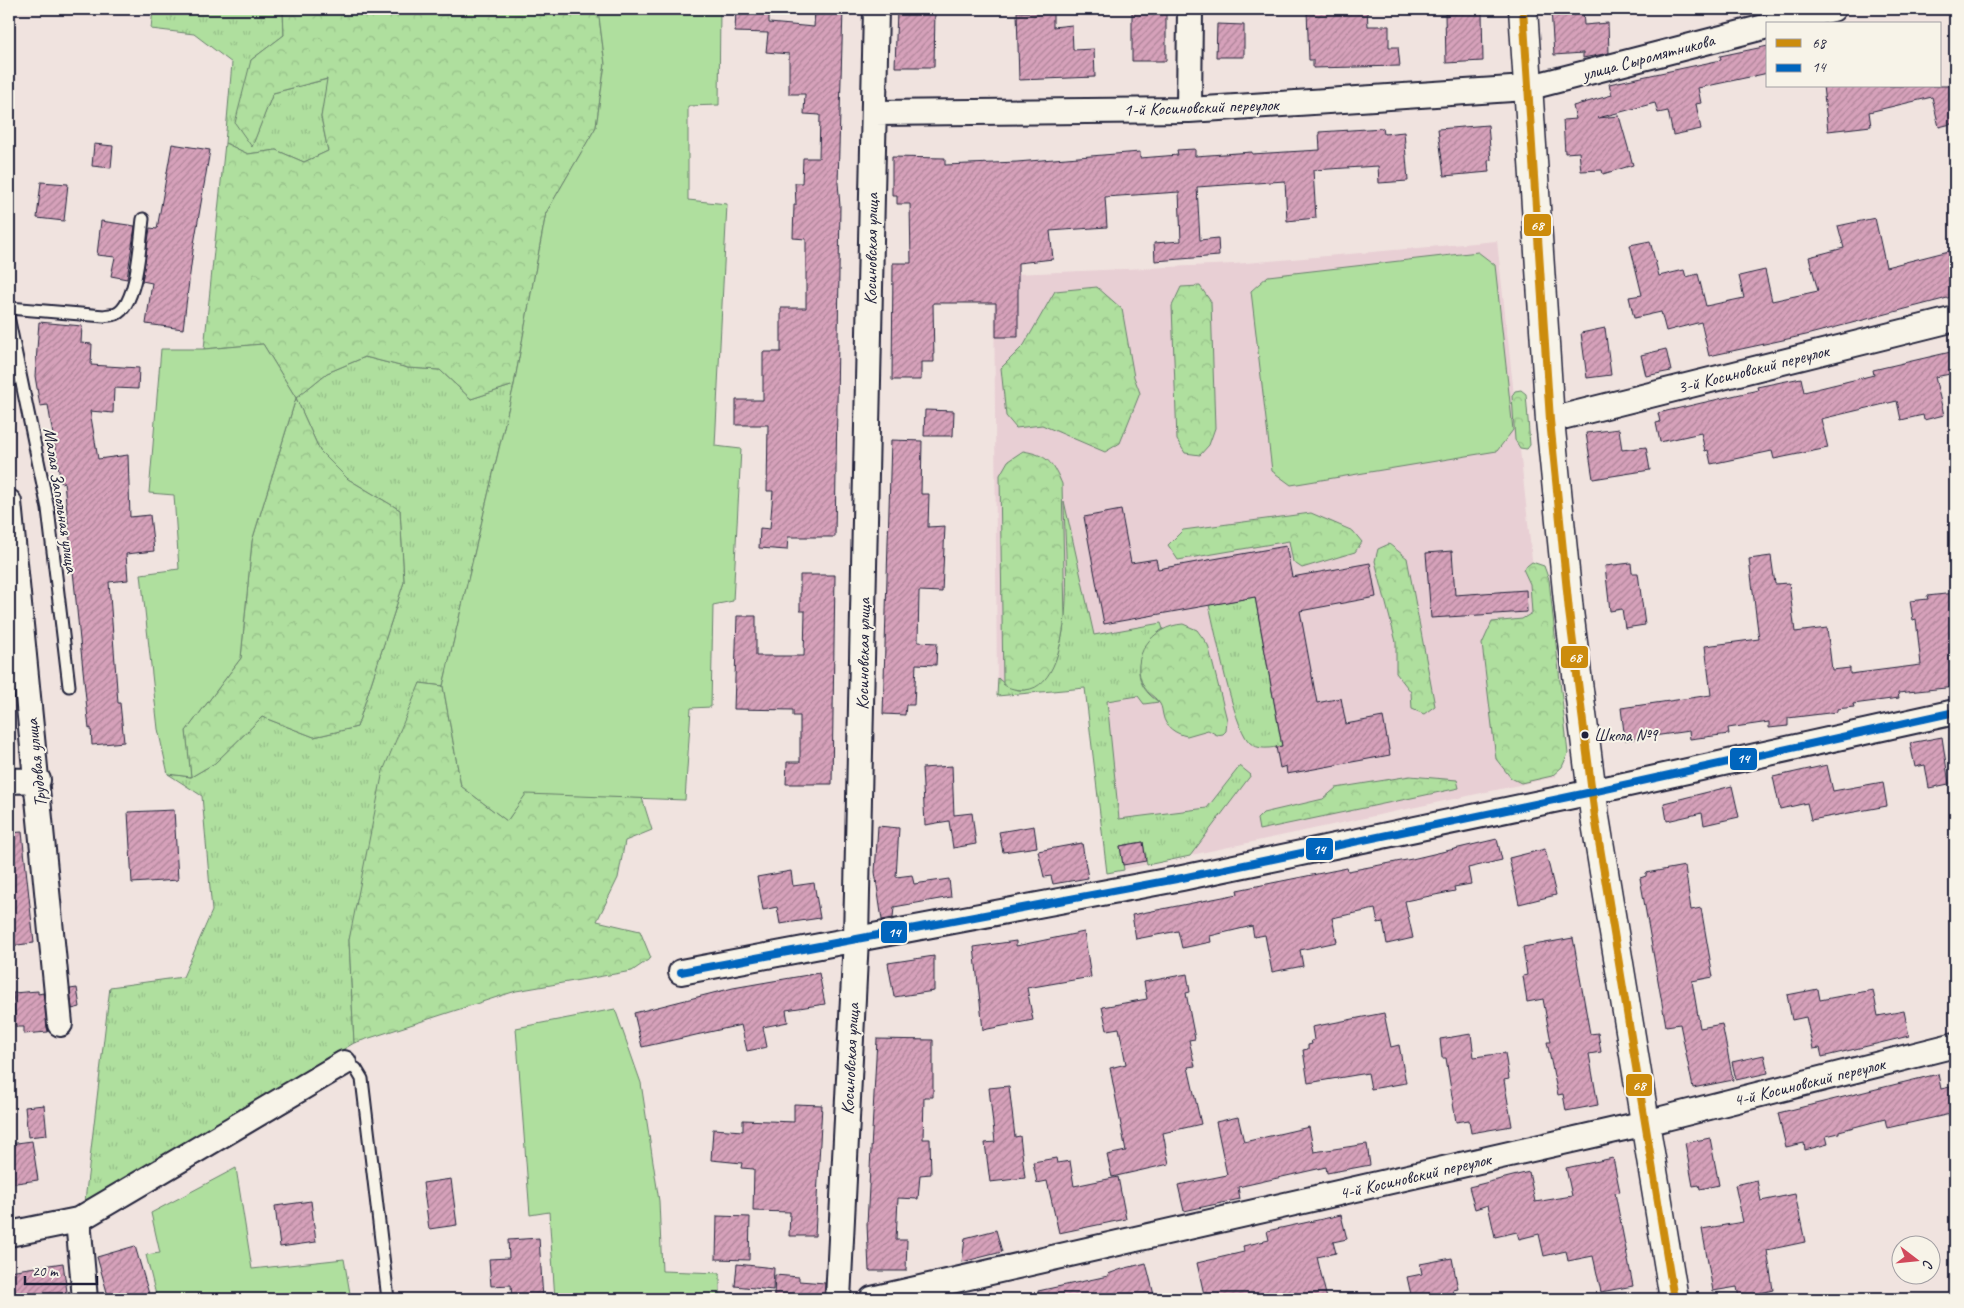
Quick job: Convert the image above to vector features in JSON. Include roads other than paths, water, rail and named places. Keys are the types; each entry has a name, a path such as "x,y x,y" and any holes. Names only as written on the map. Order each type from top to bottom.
{"street":[{"name":"Косиновская улица","path":"838,1299 856,938 876,9"},
{"path":"1189,110 1190,9"},
{"path":"1523,9 1550,420 1569,611 1592,792 1674,1299"},
{"path":"1783,22 1833,9"},
{"name":"улица Сыромятникова","path":"1527,88 1766,27"},
{"name":"1-й Косиновский переулок","path":"874,113 1189,110 1527,88"},
{"name":"3-й Косиновский переулок","path":"1550,420 1955,319"},
{"name":"Трудовая улица","path":"9,502 38,780 60,1024"},
{"path":"681,972 1182,878 1592,792 1955,712"},
{"path":"9,781 38,780"},
{"name":"4-й Косиновский переулок","path":"872,1299 1646,1123 1955,1045"},
{"path":"9,1234 78,1220 344,1063"},
{"path":"78,1220 85,1299"}],"lane":[{"path":"9,308 104,316 116,314 127,305 133,291 143,219"},
{"name":"Малая Запольная улица","path":"9,321 48,509 69,686"},
{"path":"344,1063 356,1069 362,1079 388,1299"}],"place":[{"name":"Школа №9","path":"1585,735"}]}
